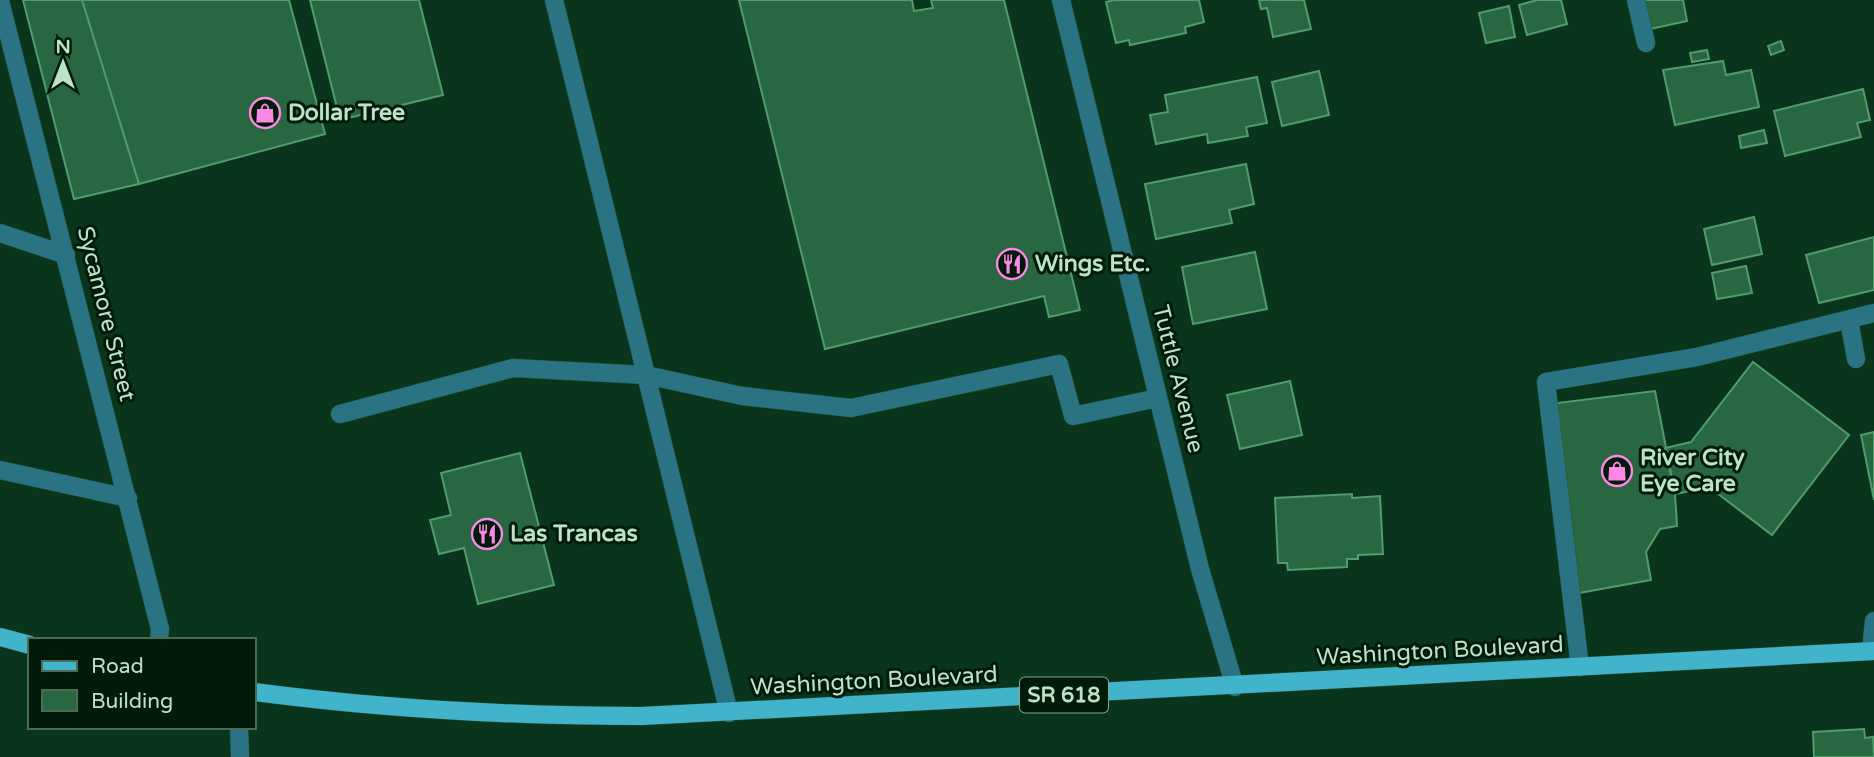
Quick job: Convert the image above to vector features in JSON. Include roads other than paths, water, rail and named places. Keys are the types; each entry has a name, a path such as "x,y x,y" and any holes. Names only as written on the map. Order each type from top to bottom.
{"main road":[{"path":"0,637 28,644"},
{"name":"Washington Boulevard","path":"256,692 353,705 488,715 642,716 1235,687 1873,651"}],"street":[{"path":"554,0 729,713"},
{"name":"Tuttle Avenue","path":"1060,0 1200,569 1235,687"},
{"path":"1636,0 1646,43"},
{"name":"Sycamore Street","path":"0,4 128,498 160,629 159,638"},
{"path":"0,233 66,255"},
{"path":"1580,667 1546,382 1697,357 1874,313"},
{"path":"1849,320 1856,359"},
{"path":"340,414 513,368 646,375 742,396 851,408 1059,364 1073,416 1158,398"},
{"path":"0,470 128,498"},
{"path":"1873,651 1874,621"},
{"path":"239,729 240,757"}],"place":[{"name":"Dollar Tree","path":"265,113"},
{"name":"Wings Etc.","path":"1012,264"},
{"name":"River City Eye Care","path":"1617,471"},
{"name":"Las Trancas","path":"487,534"}]}
